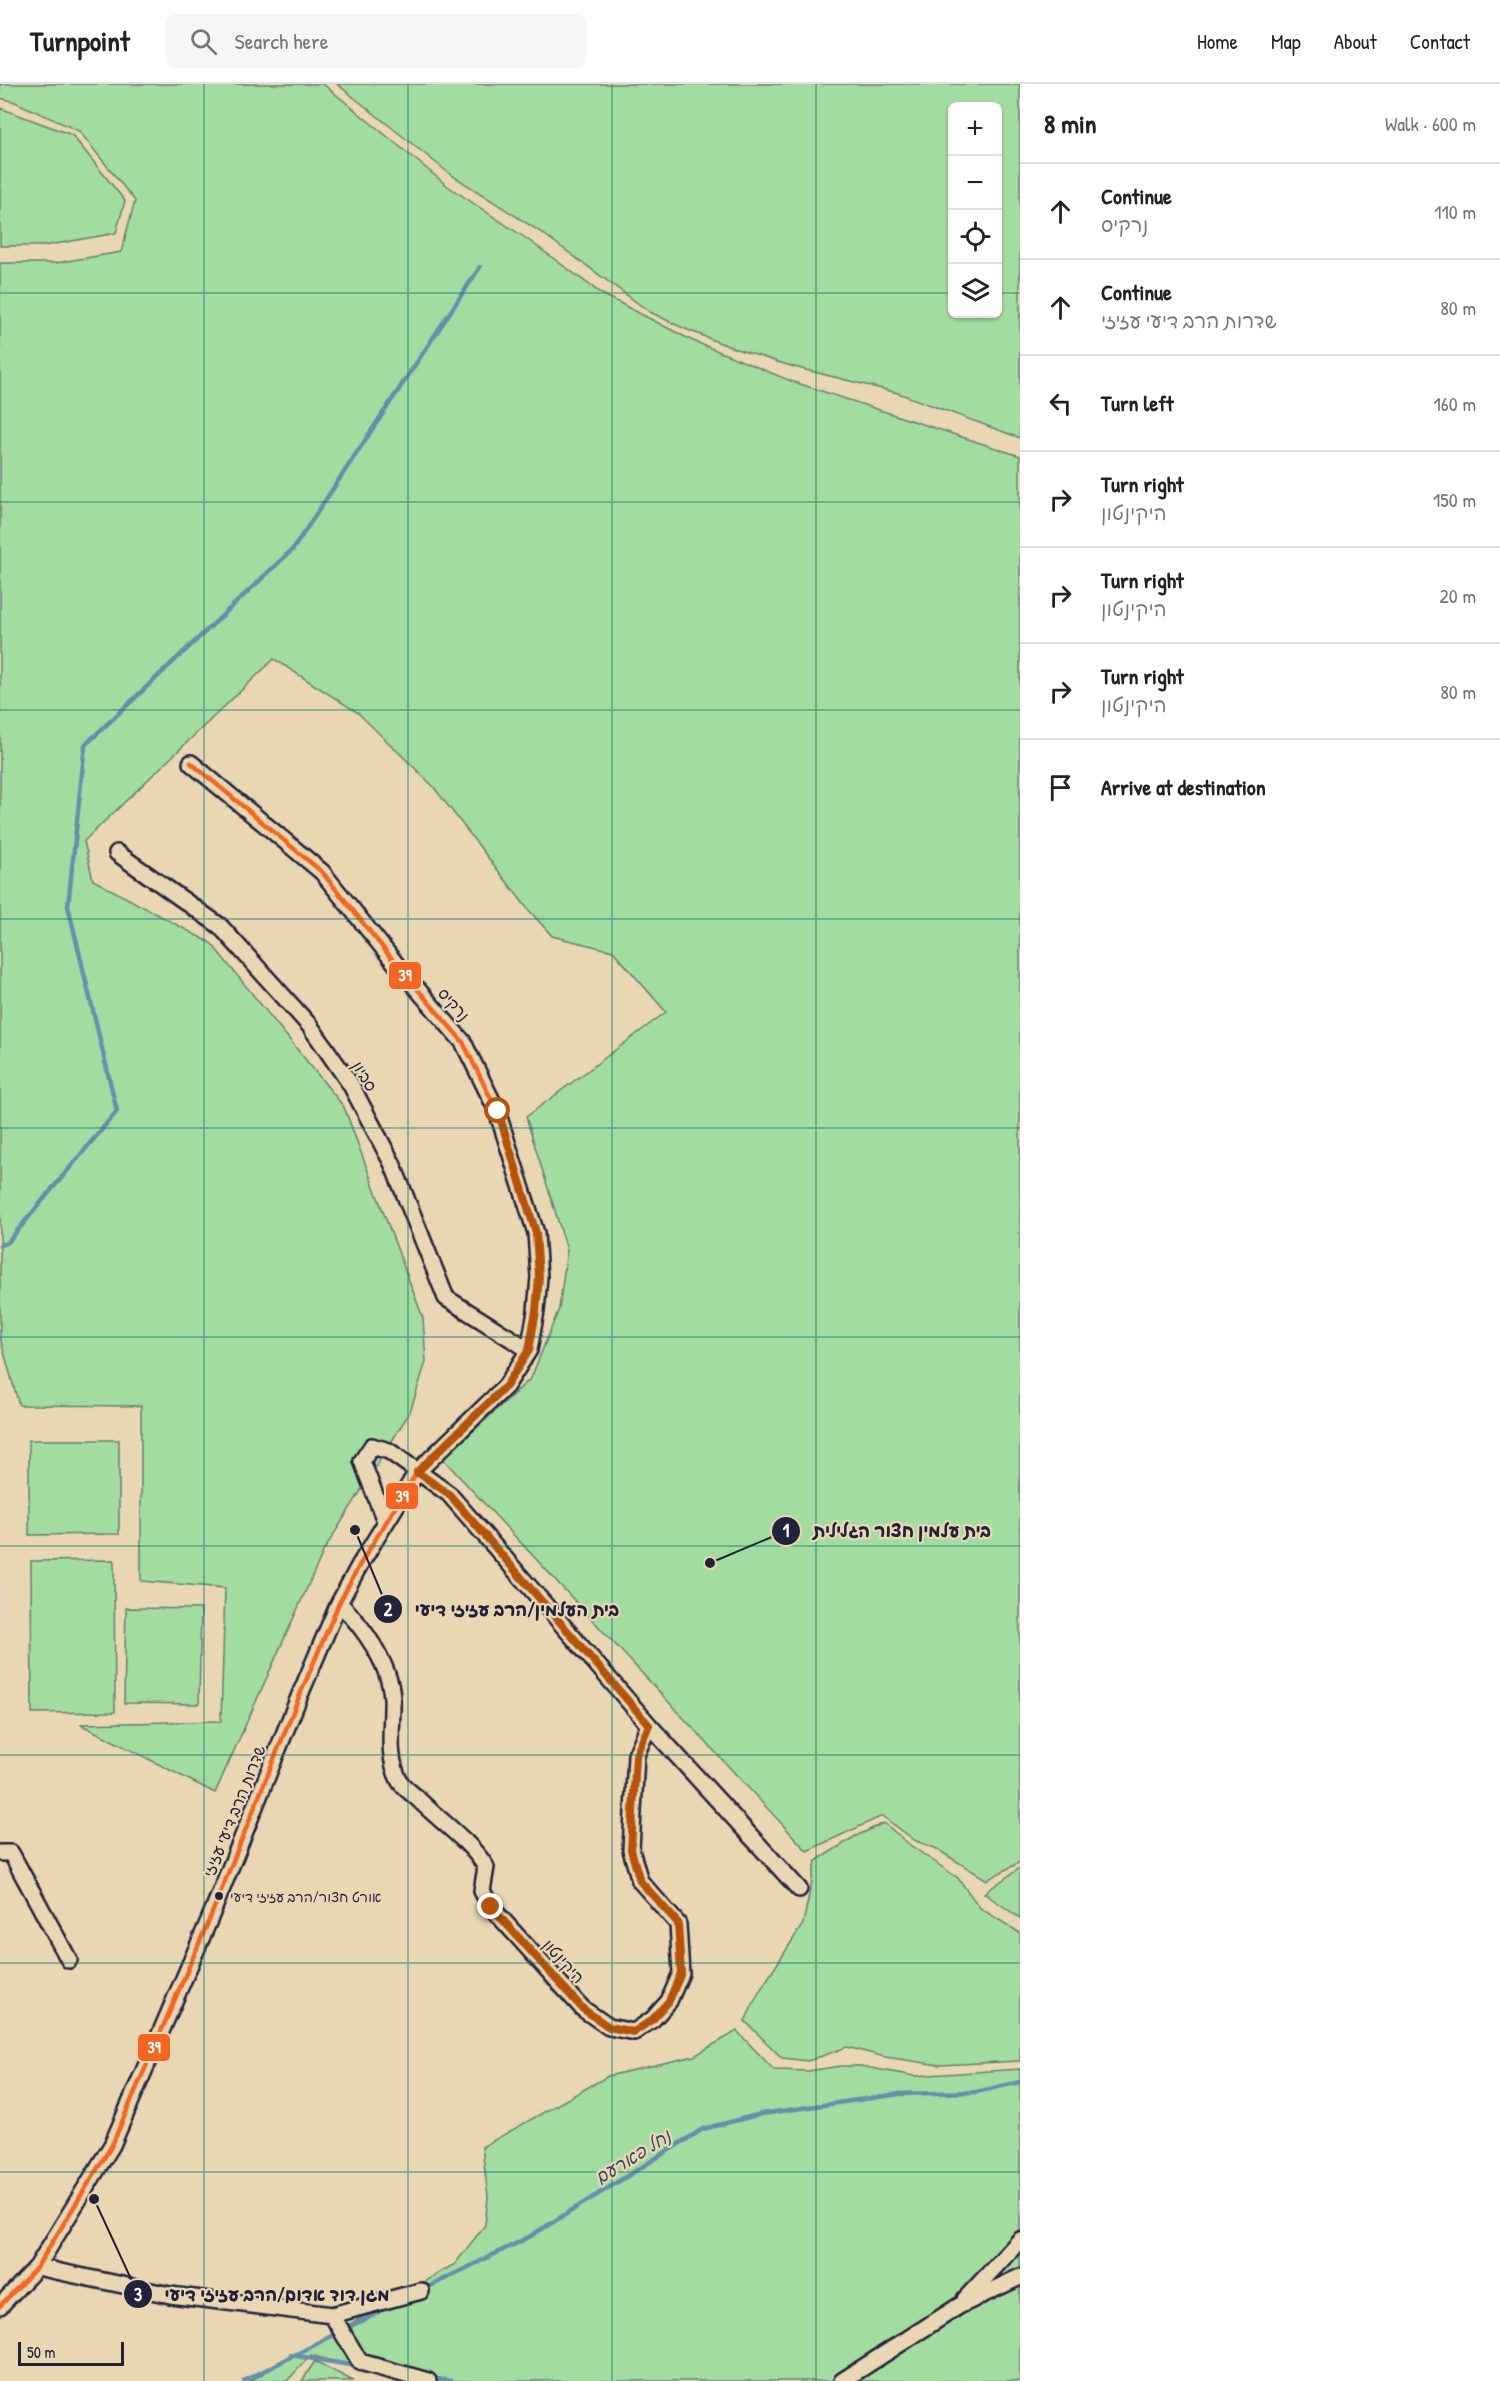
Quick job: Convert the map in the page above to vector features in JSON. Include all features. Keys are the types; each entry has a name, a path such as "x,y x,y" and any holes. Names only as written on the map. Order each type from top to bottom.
{"street":[{"name":"נרקיס","path":"190,763 322,872 400,969 463,1042 498,1111 536,1233 539,1277 529,1350"},
{"name":"סביון","path":"117,853 220,926 310,1026 351,1085 392,1162 446,1298 529,1350"},
{"name":"שדרות הרב דיעי עזיזי","path":"0,2306 37,2267 112,2145 210,1918 339,1603 385,1521 417,1472 506,1386 529,1350"},
{"path":"385,1521 362,1461 372,1446 389,1451 449,1494 649,1725 799,1889"},
{"name":"היקינטון","path":"339,1603 351,1615 386,1671 392,1695 391,1756 399,1781 476,1851 486,1867 482,1891 491,1907 583,2009 609,2027 634,2032 653,2019 669,2001 681,1973 678,1923 640,1881 631,1850 636,1755 649,1725"},
{"path":"0,1853 11,1853 69,1960"},
{"path":"959,2306 1020,2240"},
{"path":"37,2267 170,2295 332,2314 421,2291"},
{"path":"842,2381 959,2306 1020,2277"},
{"path":"332,2314 360,2362 428,2381"}],"shaded area":[{"path":"0,1560 4,1626 0,1626"}],"green space":[{"path":"0,84 323,84 449,187 527,239 602,294 691,340 791,381 1020,456 1020,1862 987,1880 935,1848 916,1841 882,1816 807,1851 443,1459 531,1378 559,1309 567,1250 526,1117 666,1012 613,951 552,936 527,908 432,785 357,712 274,659 84,841 93,880 211,943 344,1107 423,1318 426,1362 410,1412 324,1550 215,1793 80,1724 221,1721 225,1588 141,1581 141,1406 19,1405 0,1338 0,263 56,263 121,252 135,201 79,131 15,102 0,98"},
{"path":"337,84 1020,84 1020,438 898,393 794,367 733,348 683,328 650,312 542,233 450,174"},
{"path":"0,108 72,135 125,201 116,233 44,246 0,246"},
{"path":"29,1440 119,1440 119,1534 29,1535"},
{"path":"114,1560 115,1712 32,1713 31,1561"},
{"path":"126,1608 201,1609 199,1704 124,1703"},
{"path":"884,1823 910,1845 958,1878 980,1908 1020,1933 1020,2061 939,2065 885,2057 847,2047 808,2061 782,2058 745,2021 759,1992 803,1924 816,1861 854,1837"},
{"path":"1020,1868 1020,1918 984,1893"},
{"path":"737,2031 774,2070 808,2071 841,2066 860,2066 914,2076 1020,2069 1020,2381 404,2381 311,2355 287,2381 250,2381 455,2264 485,2225 488,2197 482,2147 608,2076 694,2056"},
{"path":"315,2361 353,2381 302,2381"}],"waterway":[{"path":"0,1245 8,1242 117,1111 68,906 85,745 293,549 480,267"},
{"name":"נחל פארעם","path":"422,2290 529,2237 703,2129 761,2114 899,2094 976,2092 1020,2082"},
{"name":"נחל פארעם","path":"244,2381 388,2307"},
{"path":"291,2355 356,2366"},
{"path":"430,2378 451,2381"}],"transit line":[{"name":"39","path":"0,2306 37,2267 112,2145 210,1918 339,1603 417,1472 506,1386 529,1350 536,1311 539,1277 536,1233 497,1111 463,1042 400,969 322,872 191,763"}],"place":[{"name":"בית העלמין/הרב עזיזי דיעי","path":"355,1530"},
{"name":"בית עלמין חצור הגלילית","path":"710,1563"},
{"name":"אורט חצור/הרב עזיזי דיעי","path":"219,1896"},
{"name":"מגן דוד אדום/הרב עזיזי דיעי","path":"94,2199"}],"route":[{"path":"491,1907 583,2009 609,2027 634,2032 653,2019 669,2001 681,1973 678,1923 640,1881 631,1850 636,1755 649,1725 449,1494 417,1472 506,1386 529,1350 539,1277 536,1233 498,1111"}]}
